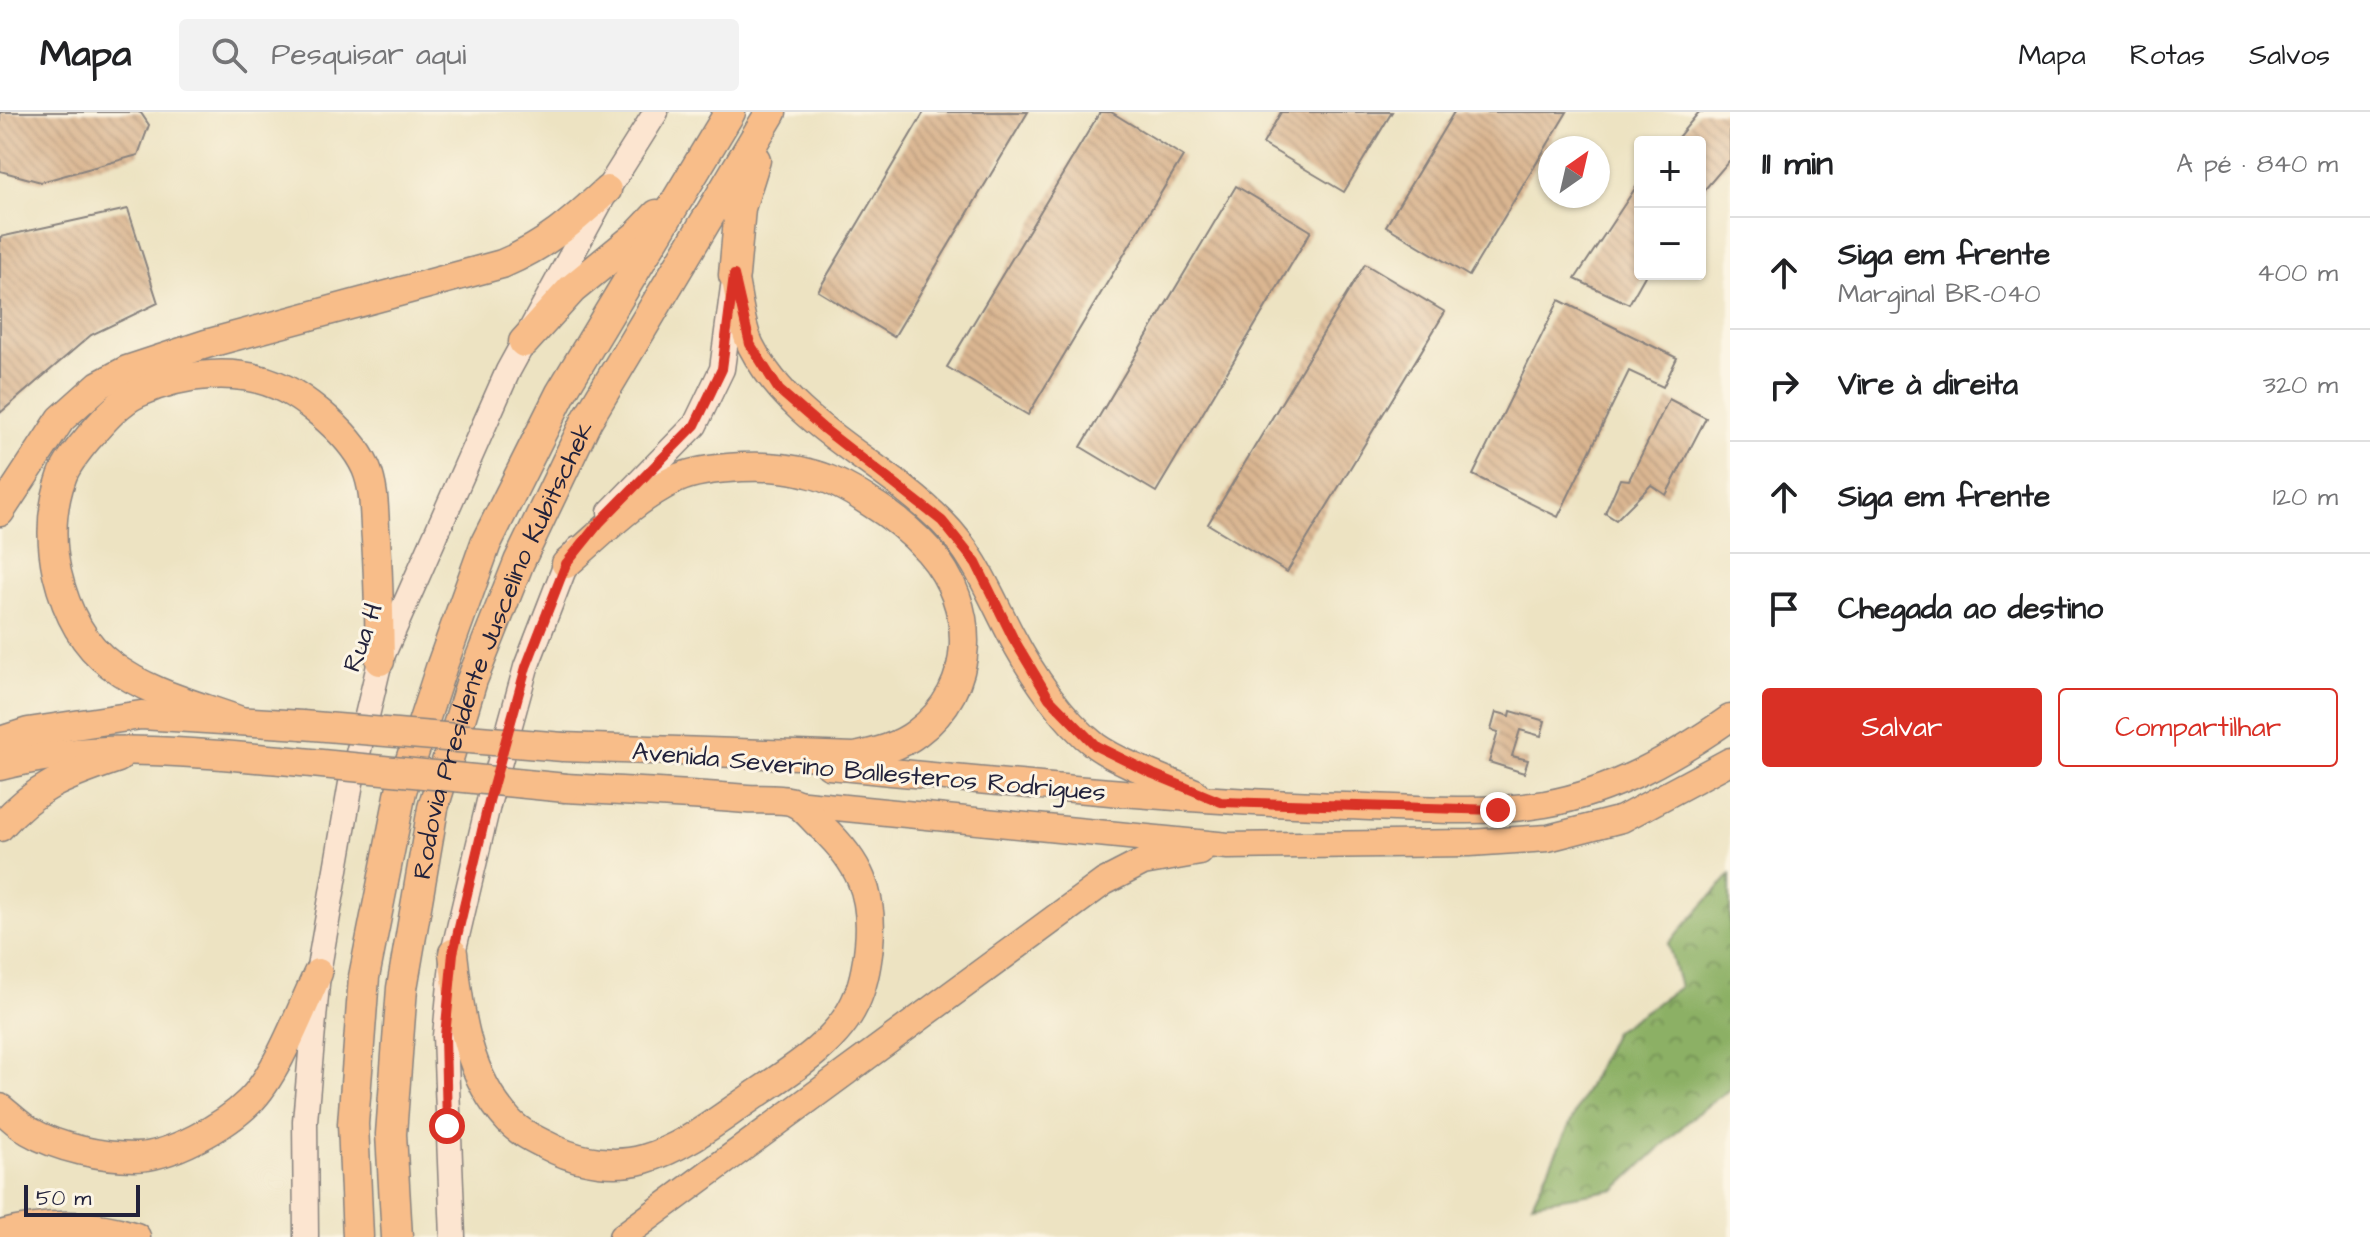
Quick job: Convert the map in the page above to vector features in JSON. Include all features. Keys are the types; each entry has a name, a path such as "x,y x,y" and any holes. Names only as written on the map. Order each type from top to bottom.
{"highway":[{"name":"Rodovia Presidente Juscelino Kubitschek","path":"358,1237 353,1124 364,977 401,791 486,543 561,393 730,112"},
{"path":"734,275 740,208 769,116"},
{"name":"Rodovia Presidente Juscelino Kubitschek","path":"397,1237 391,1134 402,988 433,808 472,680 519,562 587,420 769,116"},
{"path":"524,342 572,289 638,235 689,182"},
{"path":"0,512 61,419 99,385 127,370 206,344 502,264 558,234 607,190"},
{"path":"238,720 142,686 108,663 76,626 63,600 53,555 52,521 62,476 80,447 104,419 135,394 177,379 212,374 260,380 284,389 307,403 354,446 366,468 373,491 380,661"},
{"path":"566,564 640,502 678,478 725,468 765,466 809,473 846,487 906,528 931,553 948,581 962,613 965,641 962,671 940,712 916,734 886,749 855,757 658,751"},
{"path":"0,741 28,732 141,715 238,720"},
{"name":"Avenida Severino Ballesteros Rodrigues","path":"238,720 563,747 658,751"},
{"path":"0,827 30,796 63,777 142,749"},
{"name":"Avenida Severino Ballesteros Rodrigues","path":"0,766 42,755 142,749 566,788 795,803"},
{"path":"453,953 462,1025 477,1072 511,1123 564,1154 588,1160 611,1163 641,1160 665,1152 690,1140 798,1064 841,1027 855,1003 867,969 872,920 866,888 841,846 795,803"},
{"path":"0,1108 29,1131 57,1143 97,1153 137,1157 170,1150 219,1126 251,1101 271,1070 318,973"},
{"path":"0,1235 43,1226 83,1225 116,1230 136,1237"}],"main road":[{"name":"Rua H","path":"306,1237 305,1121 318,973 351,783 380,661 502,385 607,190 656,112"},
{"path":"453,1237 445,1036 453,953 489,801 526,667 566,564 599,523 695,425 722,369 734,275"},
{"path":"734,275 750,344 779,390 942,521 976,563 1013,638 1049,698 1096,746 1221,802"},
{"name":"Avenida Severino Ballesteros Rodrigues","path":"658,751 1221,802 1498,810 1548,803 1615,785 1698,741 1730,718"},
{"name":"Avenida Severino Ballesteros Rodrigues","path":"795,803 1228,846 1455,843 1548,838 1622,819 1730,761"},
{"path":"622,1237 1104,882 1143,862 1228,846"}],"green space":[{"path":"1730,875 1730,1089 1695,1115 1616,1189 1532,1203 1614,1032 1680,987 1668,944"}],"building":[{"path":"0,112 138,112 149,125 138,155 41,182 0,171"},
{"path":"924,112 1028,112 894,337 818,291"},
{"path":"1100,112 1111,112 1183,156 1028,415 947,367"},
{"path":"1281,112 1392,112 1344,192 1263,144"},
{"path":"1454,112 1567,112 1553,136 1538,136 1538,161 1469,276 1386,226"},
{"path":"1699,112 1730,112 1730,160 1706,188 1706,136 1679,136"},
{"path":"1236,186 1311,231 1156,492 1081,447"},
{"path":"1634,190 1634,280 1643,280 1629,304 1575,279"},
{"path":"128,209 158,303 91,335 0,413 0,237"},
{"path":"1365,264 1445,312 1287,572 1208,524"},
{"path":"1559,300 1677,358 1663,387 1629,371 1558,517 1473,475"},
{"path":"1669,399 1706,418 1666,495 1651,485 1616,520 1605,513 1620,479 1629,480"},
{"path":"1511,711 1545,721 1541,736 1520,730 1512,756 1528,760 1524,773 1489,762 1498,732 1491,730 1496,712 1510,716"}],"route":[{"path":"447,1126 445,1036 453,953 489,801 526,667 566,564 599,523 695,425 722,369 734,275 750,344 779,390 942,521 976,563 1013,638 1049,698 1096,746 1221,802 1498,810"}]}
